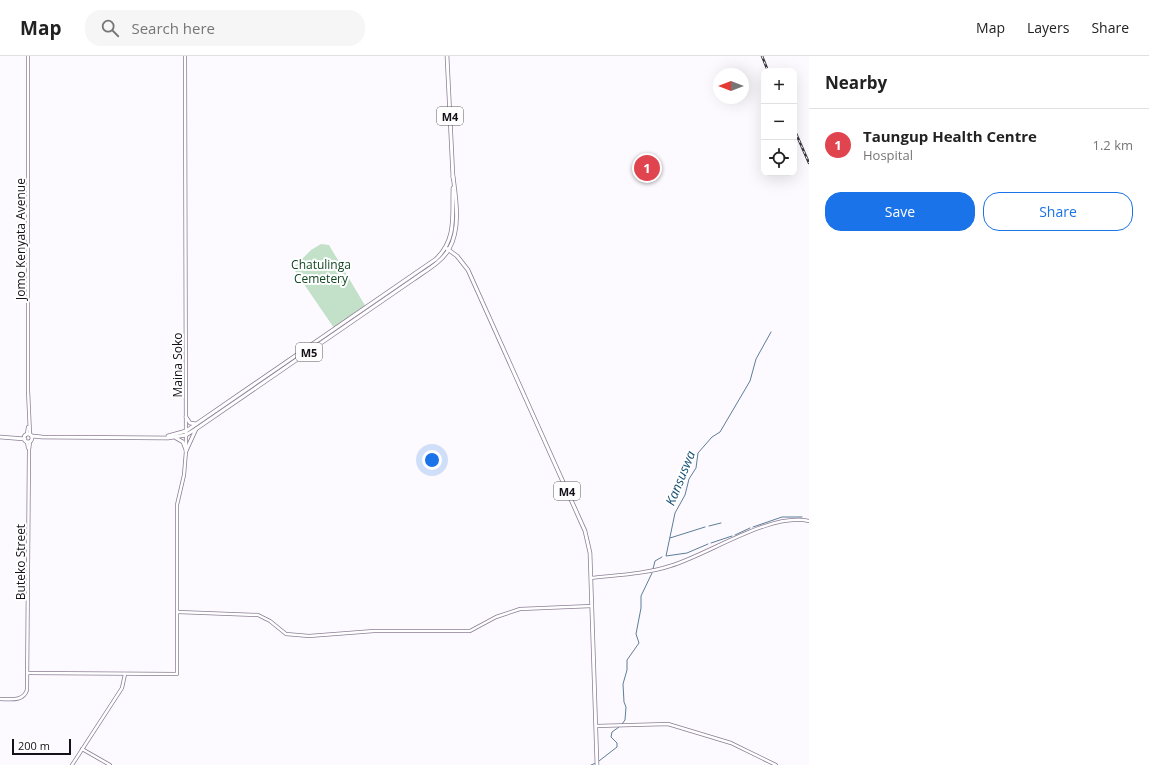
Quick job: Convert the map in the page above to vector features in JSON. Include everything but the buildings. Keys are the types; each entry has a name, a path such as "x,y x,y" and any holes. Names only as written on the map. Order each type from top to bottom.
{"main road":[{"name":"M4","path":"447,56 453,176 452,228 448,249 461,260 468,270 570,495 588,542 591,578 597,765"},
{"name":"M5","path":"162,438 186,433 196,424 412,276 448,249"},
{"name":"M5","path":"0,437 162,438 175,437 196,429 438,262 448,249"},
{"path":"186,417 190,423 196,424"},
{"path":"186,451 196,429"},
{"path":"175,437 183,442 186,451"}],"street":[{"name":"Jomo Kenyata Avenue","path":"28,56 28,438"},
{"name":"Maina Soko","path":"125,674 177,674 177,505 184,475 186,451 185,56"},
{"name":"Buteko Street","path":"0,699 16,699 23,697 27,690 28,438"},
{"path":"591,578 663,569 678,564 753,531 788,520 809,521"},
{"path":"178,612 258,615 270,621 286,634 309,636 374,631 470,631 509,612 520,609 592,606"},
{"path":"28,673 125,674 122,688 72,765"},
{"path":"596,726 668,724 731,743 776,765"},
{"path":"82,749 110,765"}],"green space":[{"name":"Chatulinga Cemetery","path":"321,244 329,245 366,307 334,328 293,268 311,250"}],"waterway":[{"name":"Kansuswa","path":"708,544 687,553 666,556 675,513 685,495 689,479 696,468 698,453 712,437 720,432 750,381 756,359 771,332"},
{"path":"753,527 782,517 802,517"},
{"path":"709,526 721,523"},
{"path":"670,538 705,527"},
{"path":"735,535 750,528"},
{"path":"711,543 732,536"},
{"name":"Kansuswa","path":"653,569 655,561 662,557"},
{"name":"Kansuswa","path":"622,724 625,720 626,707 624,702 623,684 627,670 627,660 639,643 636,634 641,608 641,596 652,573"},
{"name":"Kansuswa","path":"599,761 617,747 617,743 611,737 612,732 619,727"},
{"name":"Kansuswa","path":"591,765 596,763"}],"railway":[{"path":"762,56 767,68"},
{"path":"797,136 809,163"}],"place":[{"name":"Taungup Health Centre","path":"647,168"}]}
